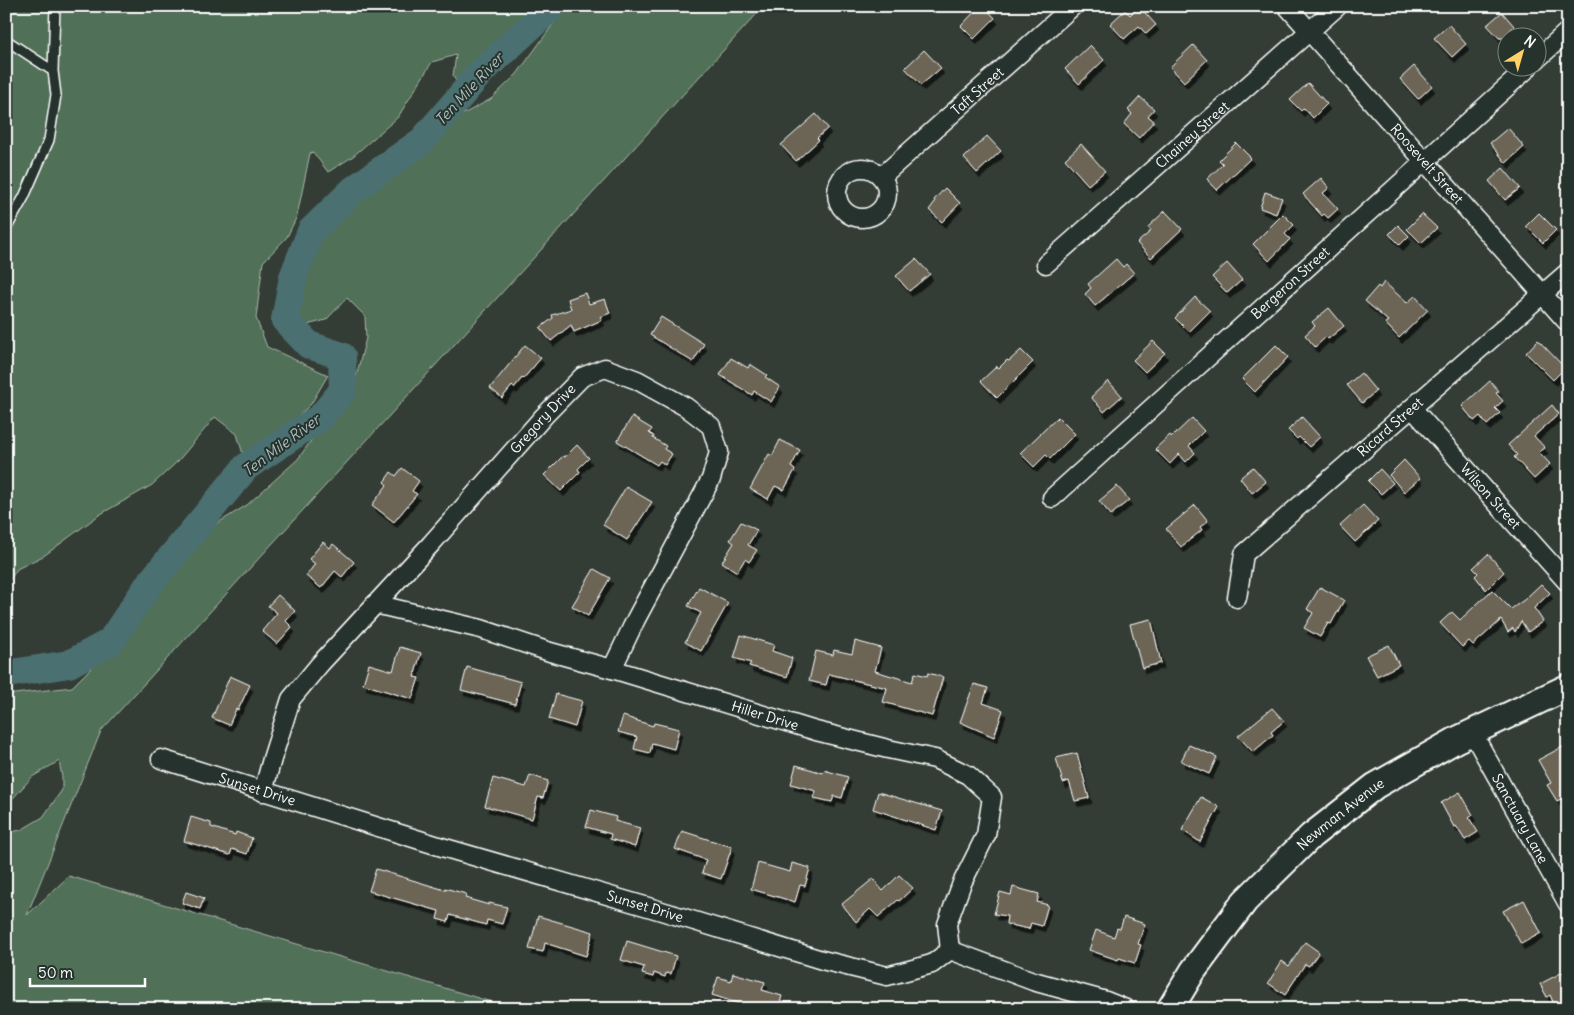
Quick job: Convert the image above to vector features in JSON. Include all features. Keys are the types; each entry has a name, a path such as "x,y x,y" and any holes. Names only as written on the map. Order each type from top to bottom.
{"main road":[{"name":"Newman Avenue","path":"1170,1009 1193,971 1245,901 1311,836 1375,786 1472,732 1568,686"}],"street":[{"name":"Taft Street","path":"881,177 1073,6"},
{"name":"Roosevelt Street","path":"1287,6 1568,323"},
{"name":"Chainey Street","path":"1046,264 1338,6"},
{"path":"1546,51 1568,31"},
{"name":"Bergeron Street","path":"1052,498 1517,78"},
{"name":"Ricard Street","path":"1237,598 1244,554 1568,272"},
{"name":"Gregory Drive","path":"263,792 291,699 320,664 582,377 605,368 636,380 686,407 711,426 719,452 711,479 612,668"},
{"name":"Wilson Street","path":"1412,408 1568,583"},
{"name":"Hiller Drive","path":"375,604 481,629 550,652 612,668 816,731 935,759 968,775 992,797 986,835 962,884 946,924 950,950"},
{"name":"Sanctuary Lane","path":"1472,732 1568,904"},
{"name":"Sunset Drive","path":"161,760 442,847 655,908 822,960 887,976 932,964 950,950"},
{"path":"950,950 1033,981 1106,1001 1126,1009"}],"lane":[{"path":"6,229 24,197 49,140 56,95 53,71 55,6"},
{"path":"6,40 53,71"}],"green space":[{"path":"6,6 533,6 527,18 477,79 456,81 453,76 456,55 432,62 398,117 352,157 328,172 313,152 310,153 297,216 287,237 263,262 256,318 267,347 328,375 311,404 267,446 245,461 237,434 215,417 178,461 152,485 99,515 45,555 17,569 6,586"},
{"path":"563,6 764,6 101,731 27,915 69,876 515,1009 6,1009 6,833 21,830 43,817 62,790 62,777 59,761 32,777 6,806 6,695 72,687 132,627 195,537 247,505 298,459 356,377 366,338 365,316 347,298 326,320 303,326 295,325 287,300 296,269 314,240 412,153 458,117 491,99 517,74 562,12"}],"building":[{"path":"980,6 984,6 995,18 974,39 961,26"},
{"path":"1139,6 1156,25 1146,34 1139,26 1124,39 1110,24 1125,10 1130,15"},
{"path":"1502,12 1514,26 1512,28 1496,28 1496,35 1487,25"},
{"path":"1449,25 1466,44 1452,57 1434,38"},
{"path":"1090,45 1104,60 1079,84 1065,69"},
{"path":"1193,45 1207,60 1184,82 1170,67"},
{"path":"924,50 941,68 921,85 905,68"},
{"path":"1414,66 1432,86 1418,99 1400,79"},
{"path":"1308,83 1327,104 1313,118 1304,108 1301,111 1290,100"},
{"path":"1140,97 1154,109 1148,116 1154,121 1139,138 1124,124 1132,114 1128,110"},
{"path":"816,114 828,128 817,138 819,140 796,161 781,145"},
{"path":"1508,128 1524,147 1506,163 1490,143"},
{"path":"987,136 1001,151 977,173 964,158"},
{"path":"1236,143 1251,158 1217,190 1207,179 1223,164 1219,160"},
{"path":"1081,144 1105,171 1088,185 1065,159"},
{"path":"1503,168 1520,188 1505,200 1489,181"},
{"path":"1321,178 1329,188 1323,193 1338,209 1328,218 1324,214 1322,216 1303,194"},
{"path":"945,188 960,203 942,222 929,210 935,202 934,200"},
{"path":"1265,192 1282,198 1276,214 1260,208"},
{"path":"1165,211 1182,229 1151,258 1137,243 1151,231 1148,227"},
{"path":"1539,213 1556,230 1543,243 1526,226"},
{"path":"1283,214 1294,225 1285,234 1290,239 1269,261 1253,244"},
{"path":"1422,214 1437,228 1421,243 1407,229"},
{"path":"1398,225 1409,236 1400,245 1389,234"},
{"path":"916,259 930,274 909,291 896,276"},
{"path":"1116,259 1123,267 1126,264 1134,273 1095,306 1085,294 1091,288 1088,284"},
{"path":"1227,263 1242,280 1227,293 1212,277"},
{"path":"1384,282 1407,303 1415,296 1428,310 1399,338 1385,323 1388,321 1365,301"},
{"path":"585,293 589,304 605,299 610,313 600,317 602,320 574,332 571,325 551,341 540,328 553,318 552,315 571,309 568,299"},
{"path":"1195,297 1210,311 1189,332 1175,318"},
{"path":"1329,308 1344,326 1328,339 1326,337 1315,347 1305,335 1315,326 1312,322"},
{"path":"661,317 704,344 693,362 650,335"},
{"path":"1538,340 1565,368 1553,380 1526,353"},
{"path":"1153,341 1165,353 1145,372 1133,360"},
{"path":"525,345 541,358 523,379 514,388 512,386 502,398 490,388"},
{"path":"1276,345 1288,357 1255,392 1242,379"},
{"path":"1021,350 1033,362 997,398 981,381 997,366 999,368"},
{"path":"731,358 748,368 750,364 767,375 765,377 780,387 771,402 754,391 752,395 720,375"},
{"path":"1361,373 1376,391 1362,403 1347,385"},
{"path":"1108,381 1122,396 1104,412 1091,397"},
{"path":"1490,381 1499,391 1496,393 1503,401 1495,408 1500,413 1487,425 1480,416 1474,421 1462,406"},
{"path":"1552,405 1559,414 1534,436 1545,448 1539,452 1550,464 1534,479 1514,457 1517,455 1508,445"},
{"path":"632,417 652,429 649,433 654,436 653,438 666,446 664,449 672,454 665,465 660,461 657,465 617,441"},
{"path":"1058,417 1075,434 1050,459 1046,455 1034,467 1020,453"},
{"path":"1302,417 1320,437 1309,447 1288,430"},
{"path":"1192,418 1204,431 1189,446 1195,453 1186,462 1179,454 1170,464 1155,449 1170,435 1172,437"},
{"path":"780,440 800,450 791,467 795,470 784,490 775,486 768,499 750,489 769,454 772,456"},
{"path":"577,445 589,458 578,469 580,472 561,491 544,475"},
{"path":"1404,460 1420,478 1404,492 1389,475"},
{"path":"1253,467 1266,482 1252,493 1240,478"},
{"path":"402,468 419,481 412,491 417,494 394,522 372,505 387,485 384,482 391,472 396,476"},
{"path":"1380,469 1393,483 1381,494 1368,481"},
{"path":"1117,486 1129,500 1111,515 1099,501"},
{"path":"626,487 652,502 627,540 603,525"},
{"path":"1195,505 1208,521 1200,527 1202,530 1181,547 1166,529"},
{"path":"1363,505 1378,521 1355,542 1340,526"},
{"path":"741,522 757,530 748,545 757,550 749,562 745,559 737,572 722,562 734,543 730,540"},
{"path":"323,542 330,548 333,544 354,562 342,577 335,571 321,588 306,576 315,564 309,559"},
{"path":"1488,554 1504,572 1486,590 1475,576 1478,573 1473,568"},
{"path":"594,569 610,578 588,616 572,606"},
{"path":"1541,584 1550,593 1534,608 1543,621 1528,632 1521,621 1515,632 1513,628 1508,632 1501,620 1473,645 1469,641 1462,647 1440,623 1452,612 1460,620 1492,590 1511,609"},
{"path":"699,587 728,603 701,651 685,642 701,613 688,606"},
{"path":"1320,587 1344,600 1331,624 1328,623 1320,637 1304,628 1313,613 1307,609"},
{"path":"278,595 295,611 286,621 292,627 277,644 262,631 277,613 268,606"},
{"path":"1151,619 1161,663 1142,668 1130,624"},
{"path":"741,635 774,645 772,651 792,658 787,677 749,666 751,663 734,658"},
{"path":"855,641 881,648 875,671 912,682 915,673 927,676 928,673 943,677 932,716 883,702 887,688 829,674 826,685 809,681 816,651 833,655 834,650 852,654"},
{"path":"1389,645 1399,665 1377,676 1366,656"},
{"path":"400,647 421,653 414,677 419,678 412,699 363,684 369,664 393,671"},
{"path":"467,667 521,682 515,704 461,690"},
{"path":"230,676 250,685 229,725 212,718"},
{"path":"974,684 988,688 983,703 1003,710 994,737 960,722"},
{"path":"556,694 582,701 575,727 549,719"},
{"path":"1272,708 1284,721 1271,732 1273,735 1253,752 1238,736"},
{"path":"623,716 653,726 654,723 679,729 674,749 652,743 650,753 634,749 637,737 618,732"},
{"path":"1568,744 1568,795 1557,801 1547,785 1551,783 1538,760"},
{"path":"1189,745 1217,757 1209,774 1181,761"},
{"path":"1077,753 1089,798 1075,801 1069,781 1063,783 1056,758"},
{"path":"796,765 823,773 824,770 848,777 842,798 834,796 832,802 814,798 816,791 791,784"},
{"path":"530,775 548,781 543,798 538,797 532,819 485,806 493,778 526,787"},
{"path":"878,792 942,811 936,830 873,809"},
{"path":"1460,792 1473,815 1469,818 1478,832 1465,840 1456,826 1454,827 1441,803"},
{"path":"1201,797 1219,807 1200,842 1182,830"},
{"path":"591,810 616,817 615,821 640,828 635,847 610,839 611,834 586,827"},
{"path":"191,817 211,823 211,827 235,835 236,832 252,838 247,854 232,849 230,855 184,841"},
{"path":"682,831 732,847 721,879 702,873 706,860 675,849"},
{"path":"758,863 790,872 792,863 810,868 805,886 800,885 795,902 751,889"},
{"path":"376,869 445,890 445,888 466,894 465,898 489,905 489,903 507,907 502,924 487,920 486,925 450,915 448,922 437,919 439,911 369,891"},
{"path":"899,875 913,888 878,917 870,909 856,922 842,904 873,879 883,891"},
{"path":"1013,887 1039,894 1037,902 1048,905 1042,926 1031,923 1029,929 1006,924 1007,916 994,914 1000,892 1011,895"},
{"path":"186,892 204,898 200,909 182,903"},
{"path":"1524,900 1541,933 1521,944 1503,911"},
{"path":"538,916 593,932 586,956 545,943 543,952 529,949"},
{"path":"1124,917 1145,924 1138,944 1141,945 1135,963 1119,958 1118,960 1089,950 1096,930 1114,937 1117,928 1120,929"},
{"path":"627,941 676,956 671,974 666,973 665,977 654,973 653,977 642,974 644,967 621,960"},
{"path":"1305,942 1319,952 1309,966 1305,964 1285,995 1268,983 1282,961 1289,966"},
{"path":"1563,972 1568,981 1568,1009 1556,1009 1550,995 1547,997 1540,984"},
{"path":"733,973 765,982 762,990 782,996 778,1009 745,1009 746,1006 712,995 718,977 731,981"}],"waterway":[{"name":"Ten Mile River","path":"6,674 69,664 110,642 149,584 246,467 321,417 343,390 342,356 309,345 285,320 293,277 311,231 353,190 422,141 481,72 553,6"}]}
